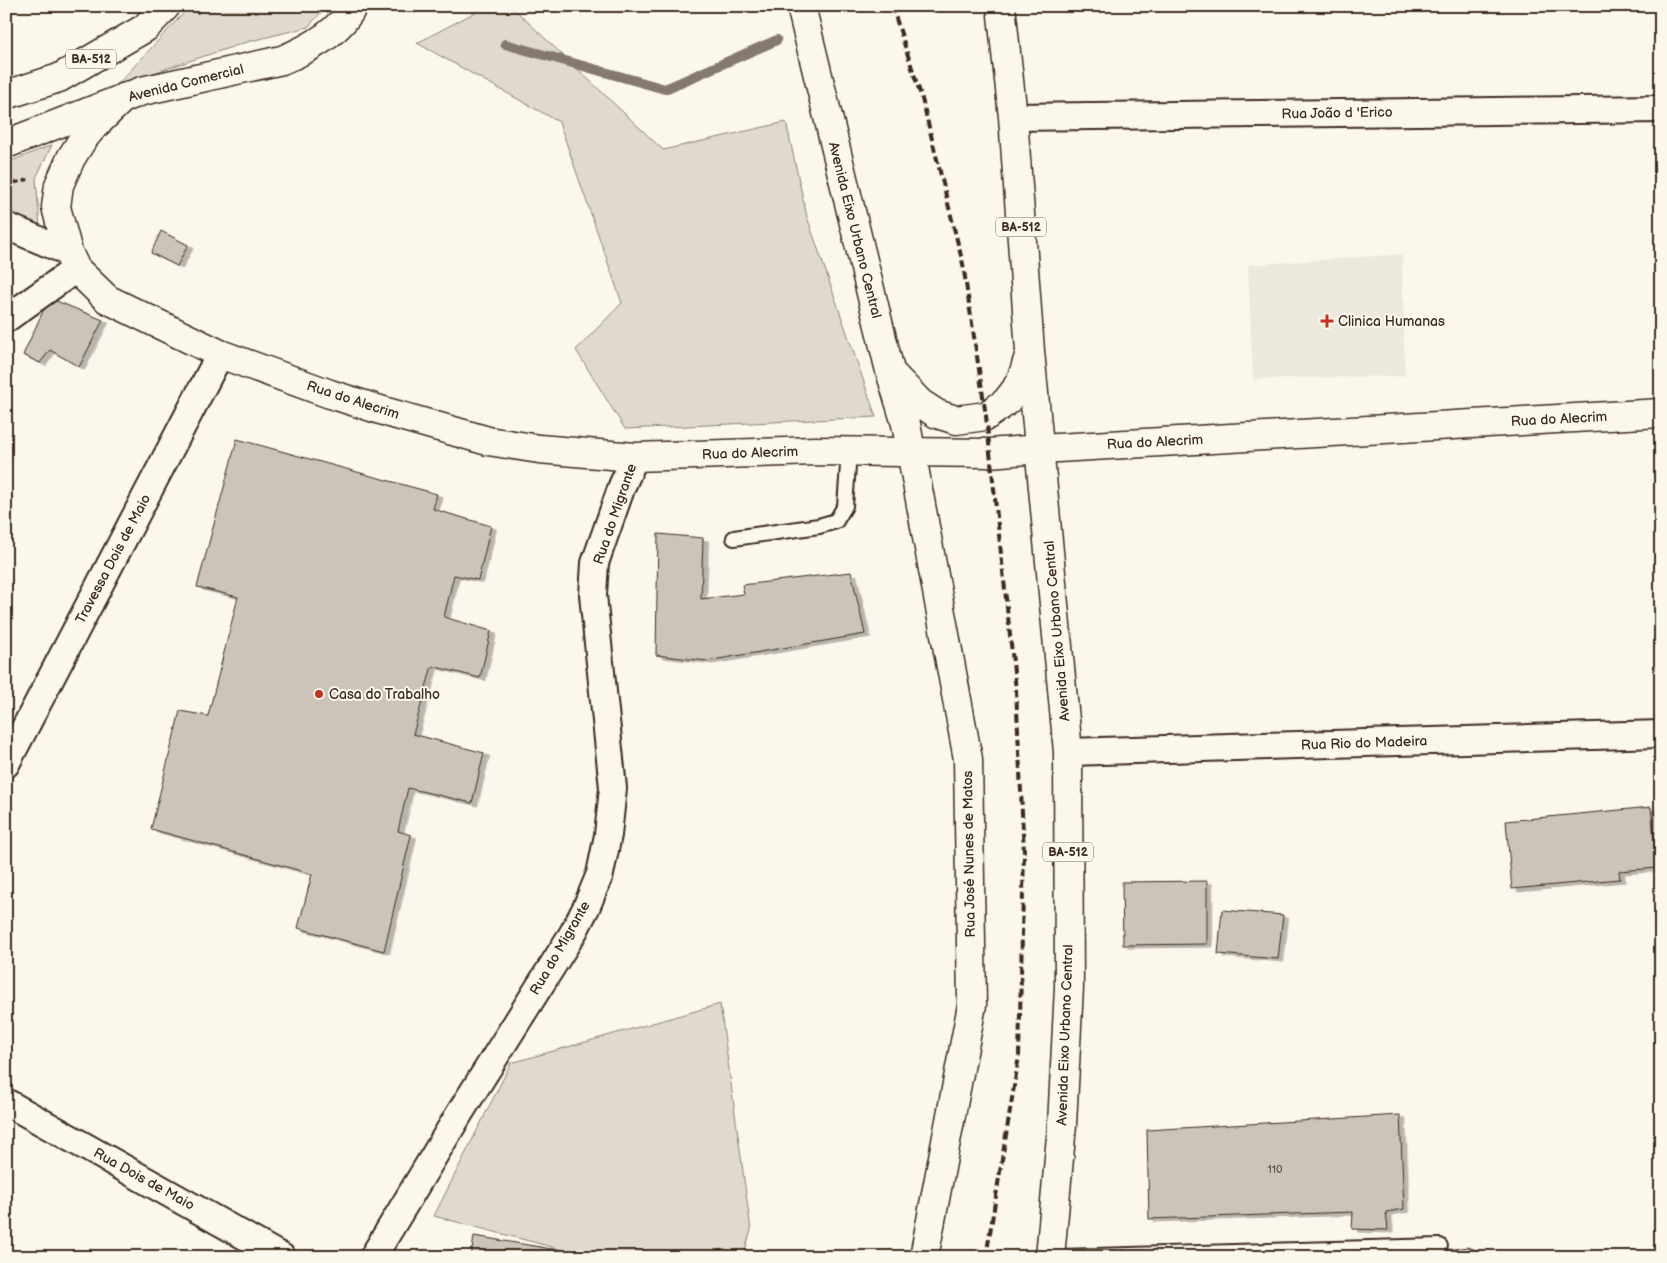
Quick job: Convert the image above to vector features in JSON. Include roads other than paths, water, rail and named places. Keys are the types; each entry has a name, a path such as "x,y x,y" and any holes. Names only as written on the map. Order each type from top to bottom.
{"main road":[{"name":"BA-512","path":"6,95 59,78 145,28 166,6"},
{"name":"Avenida Comercial","path":"6,144 123,98 167,85 282,60 300,52 331,32 346,18 353,6"},
{"name":"Avenida Eixo Urbano Central","path":"801,6 890,371 906,424 912,452"},
{"name":"Avenida Eixo Urbano Central","path":"1002,6 1013,117 1030,351 1068,752 1069,987 1062,1125 1050,1257"},
{"path":"72,261 56,207 59,185 70,158 94,126 123,98"},
{"name":"Rua do Alecrim","path":"72,261 107,299 220,354 330,394 488,441 539,449 635,457 815,451 989,453 1040,448 1661,413"},
{"path":"890,371 920,403 937,414 956,420 986,416 1006,402 1016,389 1023,375 1030,351"},
{"name":"Rua José Nunes de Matos","path":"912,452 968,759 972,1004 924,1257"}],"street":[{"name":"Rua João d 'Erico","path":"1013,117 1661,110"},
{"path":"6,226 72,261 6,319"},
{"name":"Travessa Dois de Maio","path":"6,764 220,354"},
{"name":"Rua do Migrante","path":"373,1257 460,1111 573,933 600,874 608,835 612,788 593,595 596,563 622,486 635,457"},
{"name":"Rua Rio do Madeira","path":"1068,752 1661,734"},
{"name":"Rua Dois de Maio","path":"6,1102 282,1257"}],"lane":[{"path":"734,538 819,526 836,521 845,506 849,452"},
{"path":"1060,1257 1440,1246"}],"waterway":[{"path":"505,44 665,89 777,40"}],"railway":[{"path":"892,6 922,99 963,264 986,416 1016,690 1024,853 1019,1056 986,1257"}],"place":[{"name":"Clinica Humanas","path":"1327,321"},
{"name":"Casa do Trabalho","path":"319,694"}]}
